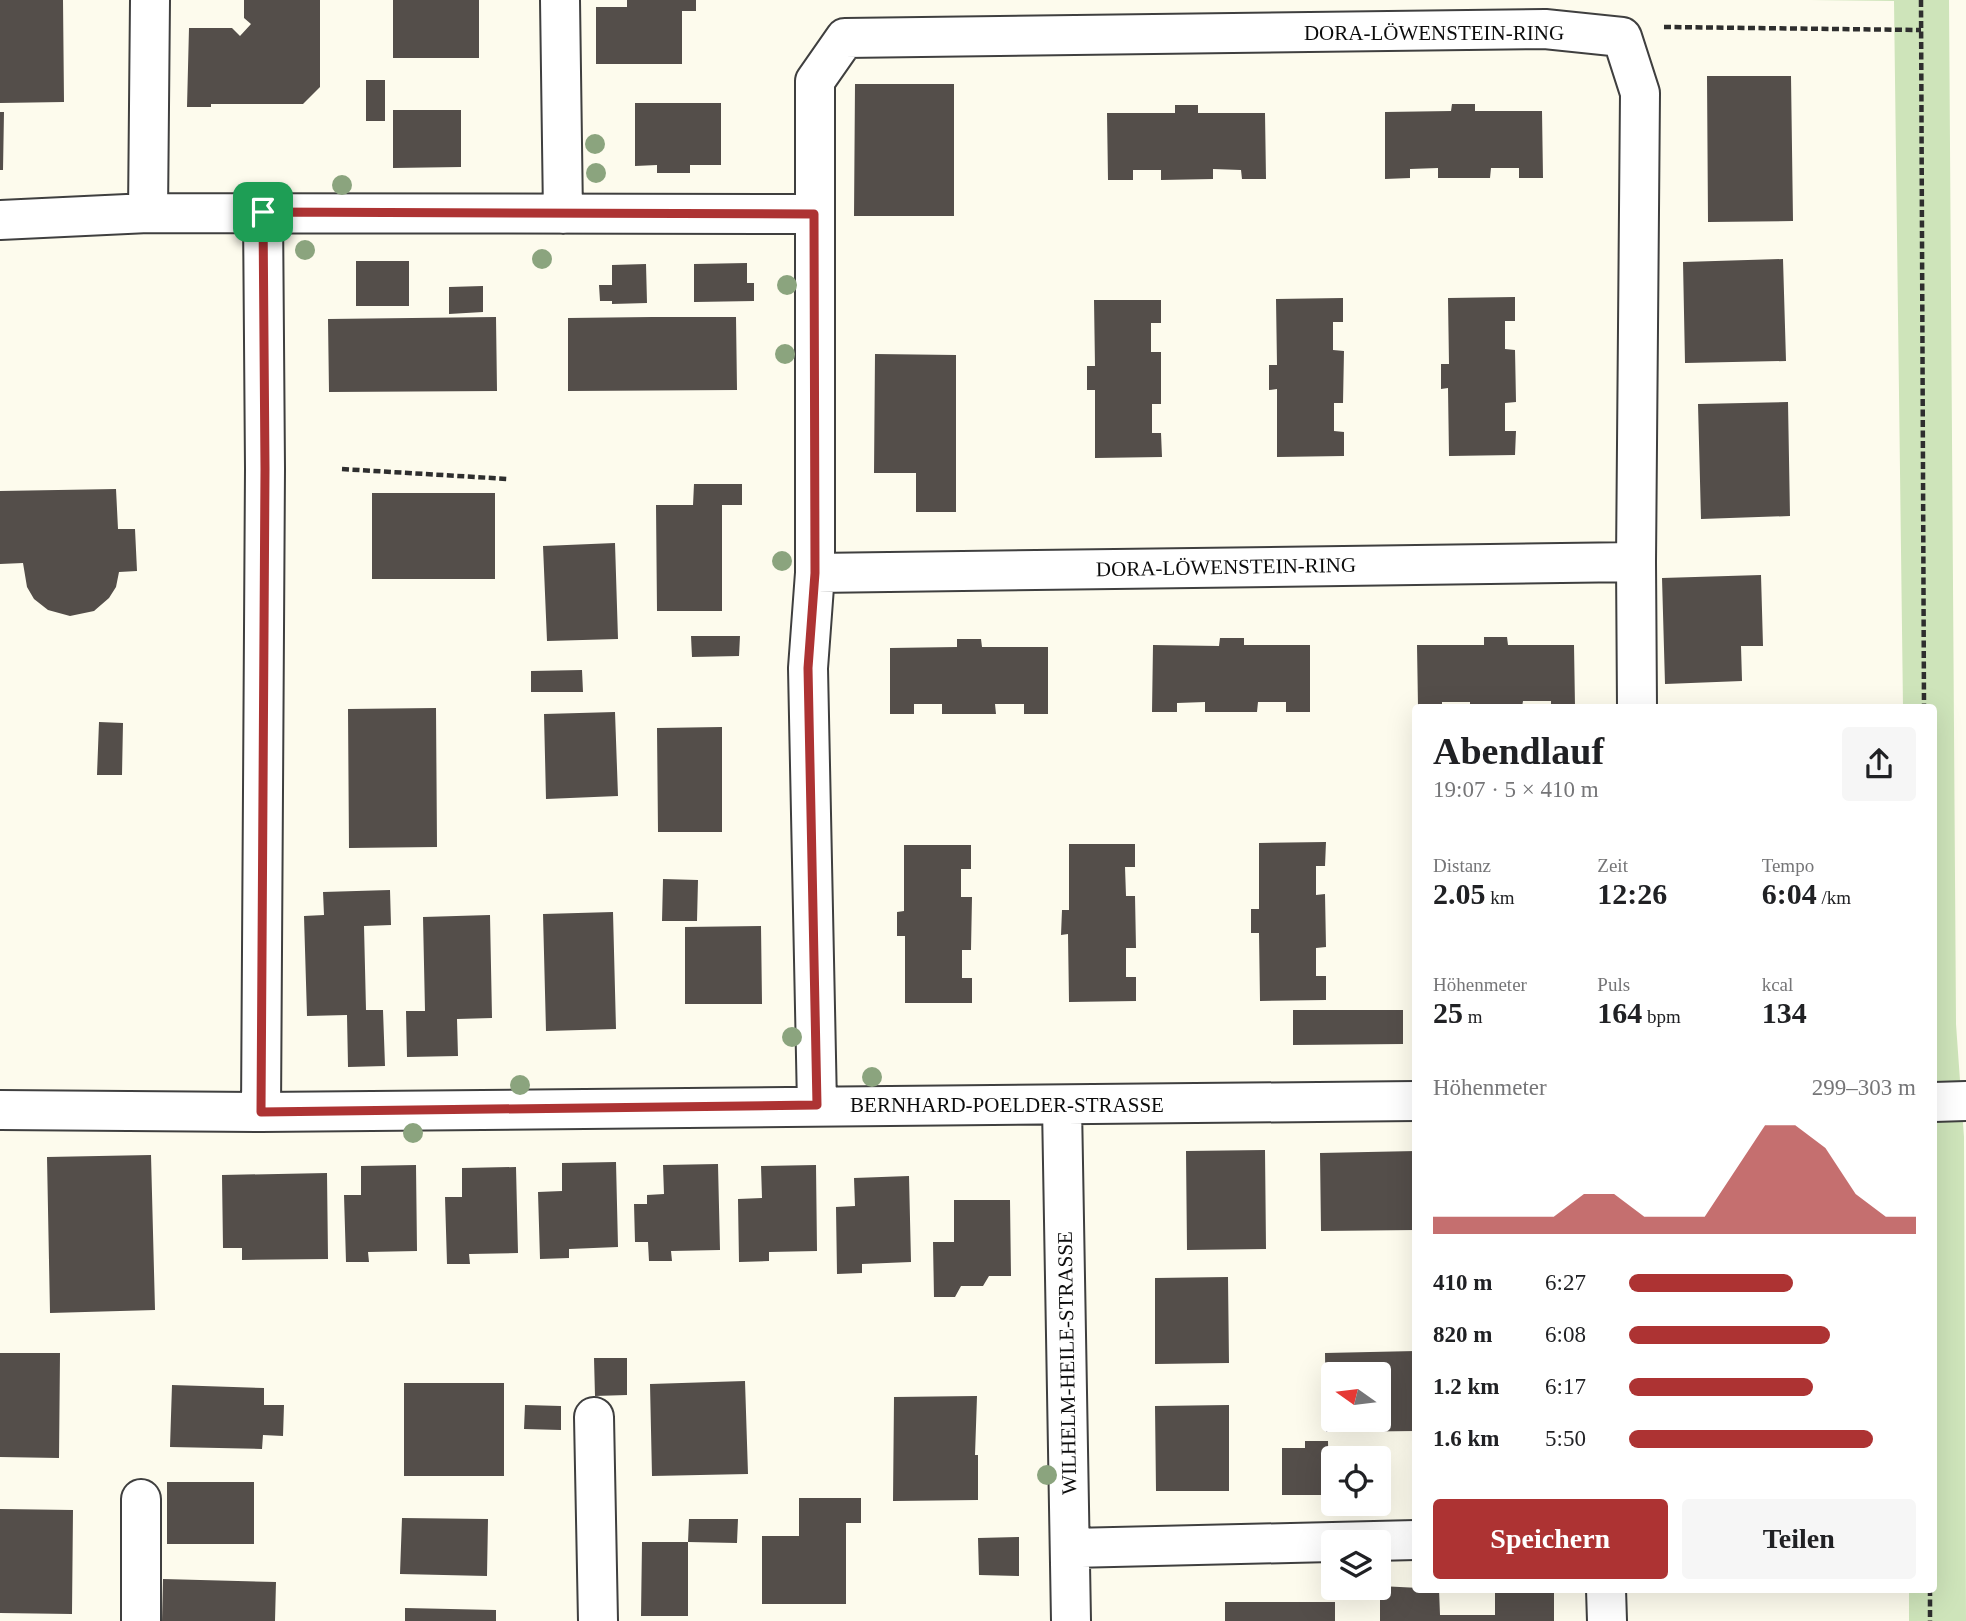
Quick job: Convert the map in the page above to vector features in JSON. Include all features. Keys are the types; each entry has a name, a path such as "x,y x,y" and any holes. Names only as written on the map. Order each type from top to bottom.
{"street":[{"path":"148,213 150,0"},
{"path":"560,0 563,214"},
{"name":"DORA-LÖWENSTEIN-RING","path":"814,214 815,81 845,38 1545,29 1622,37"},
{"path":"1622,37 1640,93 1636,704"},
{"path":"261,1112 265,483 263,212"},
{"path":"0,220 148,213 263,212 814,214 815,573 808,668 817,1105"},
{"name":"DORA-LÖWENSTEIN-RING","path":"815,573 1636,562"},
{"name":"BERNHARD-POELDER-STRASSE","path":"0,1110 261,1112 1412,1101"},
{"path":"1937,1102 1966,1101"},
{"name":"WILHELM-HEILE-STRASSE","path":"1062,1106 1071,1621"},
{"path":"594,1417 598,1621"},
{"path":"141,1499 141,1621"},
{"path":"1071,1548 1412,1539"},
{"path":"1606,1593 1607,1621"}],"path":[{"path":"1921,0 1924,704"},
{"path":"1622,37 1663,27 1921,30"},
{"path":"342,469 508,479"},
{"path":"1930,1593 1930,1621"}],"green space":[{"path":"1810,0 1949,0 1956,1024 1964,1137 1966,1621 1909,1621 1909,1593 1937,1593 1937,704 1903,704 1894,1"}],"building":[{"path":"0,0 63,0 64,102 0,103"},
{"path":"244,0 320,0 320,87 303,104 211,104 211,107 187,107 189,28 232,28 240,36 251,24 244,18"},
{"path":"393,0 479,0 479,58 393,58"},
{"path":"627,0 696,0 696,11 682,11 682,64 596,64 596,7 627,7"},
{"path":"1707,76 1791,76 1793,221 1708,222"},
{"path":"366,80 385,80 385,121 366,121"},
{"path":"855,84 954,84 954,216 854,216"},
{"path":"635,103 721,103 721,165 690,165 690,173 657,173 657,165 635,166"},
{"path":"1452,104 1475,104 1475,111 1542,111 1543,178 1519,178 1519,168 1491,168 1490,178 1438,178 1438,168 1410,169 1410,178 1385,179 1385,112 1451,111"},
{"path":"1175,105 1198,105 1198,113 1265,113 1266,179 1242,179 1241,170 1213,169 1213,179 1161,180 1161,170 1133,170 1133,180 1108,180 1107,113 1175,113"},
{"path":"393,110 461,110 461,167 393,168"},
{"path":"0,112 4,112 3,170 0,170"},
{"path":"1783,259 1786,361 1685,363 1683,262"},
{"path":"356,261 409,261 409,306 356,306"},
{"path":"747,263 747,283 754,283 754,301 694,302 694,264"},
{"path":"646,264 647,303 612,304 612,301 600,301 599,285 612,285 612,265"},
{"path":"483,286 483,312 449,314 449,287"},
{"path":"1515,297 1515,321 1505,321 1505,349 1515,350 1516,402 1505,403 1505,431 1516,431 1515,455 1449,456 1448,388 1441,389 1441,364 1449,364 1448,298"},
{"path":"1343,298 1343,322 1333,322 1333,350 1344,351 1343,403 1334,403 1334,431 1344,432 1344,456 1277,457 1277,389 1269,390 1269,365 1277,365 1276,299"},
{"path":"1094,300 1161,300 1161,323 1151,323 1151,352 1161,352 1161,404 1152,404 1152,433 1161,433 1162,457 1095,458 1095,390 1087,390 1087,366 1095,366"},
{"path":"496,317 497,391 329,392 328,319"},
{"path":"736,317 737,390 568,391 568,318"},
{"path":"875,354 956,355 956,512 916,512 916,473 874,473"},
{"path":"1788,402 1790,516 1701,519 1698,404"},
{"path":"694,484 742,484 742,505 722,505 722,611 657,611 656,505 693,505"},
{"path":"116,489 118,529 135,529 137,571 119,572 116,587 109,598 94,611 70,616 48,610 34,599 27,587 23,563 0,564 0,491"},
{"path":"372,493 495,493 495,579 372,579"},
{"path":"615,543 618,639 547,641 543,546"},
{"path":"1761,575 1763,646 1741,646 1742,681 1665,684 1662,578"},
{"path":"691,636 740,636 739,656 692,657"},
{"path":"1484,637 1507,637 1508,645 1574,645 1575,704 1523,701 1522,704 1418,704 1417,645 1484,645"},
{"path":"1220,638 1244,638 1244,645 1310,645 1310,712 1286,712 1286,702 1258,702 1257,712 1205,712 1205,702 1177,703 1177,712 1152,712 1153,645 1219,646"},
{"path":"957,639 981,639 982,647 1048,647 1048,714 1024,714 1024,704 995,704 996,714 942,714 942,704 914,704 914,714 890,714 890,648 957,647"},
{"path":"582,670 583,692 531,692 531,671"},
{"path":"436,708 437,847 349,848 348,709"},
{"path":"615,712 618,796 546,799 544,714"},
{"path":"99,722 123,723 122,775 97,775"},
{"path":"722,727 722,832 658,832 657,728"},
{"path":"1326,842 1325,866 1316,866 1316,895 1325,894 1326,947 1316,948 1316,976 1326,976 1326,1000 1260,1001 1259,933 1251,933 1251,909 1259,909 1259,843"},
{"path":"1069,844 1135,844 1135,867 1125,867 1126,896 1135,896 1136,948 1126,948 1126,977 1136,977 1136,1001 1069,1002 1068,934 1061,935 1062,910 1069,910"},
{"path":"904,845 971,845 971,869 961,869 961,897 972,897 971,950 962,950 962,978 972,978 972,1003 905,1003 905,936 897,936 897,912 904,911"},
{"path":"663,879 698,880 697,921 662,921"},
{"path":"390,890 391,925 364,926 366,1010 383,1010 385,1066 348,1067 347,1015 307,1016 304,916 324,915 323,892"},
{"path":"613,912 616,1029 546,1031 543,914"},
{"path":"490,915 492,1018 457,1019 458,1056 407,1057 406,1011 425,1011 423,917"},
{"path":"761,926 762,1004 685,1004 685,927"},
{"path":"1293,1010 1403,1010 1403,1044 1293,1045"},
{"path":"1265,1150 1266,1249 1187,1250 1186,1151"},
{"path":"1412,1151 1412,1230 1321,1231 1320,1153"},
{"path":"151,1155 155,1310 50,1313 47,1157"},
{"path":"616,1162 618,1247 569,1249 569,1258 540,1259 538,1192 562,1191 562,1163"},
{"path":"718,1164 720,1250 671,1251 672,1261 649,1261 648,1242 635,1242 634,1204 647,1204 647,1195 664,1194 663,1165"},
{"path":"416,1165 417,1251 368,1252 369,1262 346,1262 344,1195 361,1195 361,1166"},
{"path":"816,1165 817,1251 769,1252 769,1261 739,1262 738,1199 762,1198 761,1166"},
{"path":"516,1167 518,1253 469,1254 470,1264 447,1264 445,1197 462,1197 462,1168"},
{"path":"327,1173 328,1259 242,1260 242,1248 223,1248 222,1175"},
{"path":"909,1176 911,1262 862,1264 862,1273 837,1274 836,1207 855,1206 854,1178"},
{"path":"954,1200 1010,1200 1011,1276 989,1276 983,1286 961,1286 955,1297 934,1297 933,1242 954,1242"},
{"path":"1228,1277 1229,1363 1155,1364 1155,1278"},
{"path":"1412,1351 1412,1431 1391,1431 1391,1362 1325,1362 1325,1353"},
{"path":"0,1353 60,1353 59,1458 0,1457"},
{"path":"594,1358 627,1358 627,1395 595,1396"},
{"path":"745,1381 748,1474 652,1476 650,1384"},
{"path":"404,1383 504,1383 504,1476 404,1476"},
{"path":"172,1385 264,1388 264,1405 284,1405 283,1436 263,1435 262,1449 170,1447"},
{"path":"977,1396 975,1455 978,1455 978,1500 893,1501 894,1397"},
{"path":"525,1405 561,1406 561,1430 524,1429"},
{"path":"1229,1405 1229,1491 1156,1491 1155,1406"},
{"path":"1305,1441 1328,1441 1328,1446 1321,1446 1321,1495 1282,1495 1282,1448 1305,1448"},
{"path":"167,1482 254,1482 254,1544 167,1544"},
{"path":"799,1498 861,1498 861,1523 846,1523 846,1604 762,1604 762,1536 799,1536"},
{"path":"0,1509 73,1510 72,1614 0,1613"},
{"path":"402,1518 488,1519 487,1576 400,1574"},
{"path":"689,1519 738,1519 737,1543 688,1542"},
{"path":"1019,1537 1019,1576 979,1575 978,1538"},
{"path":"642,1542 688,1542 688,1616 641,1616"},
{"path":"163,1579 276,1582 275,1621 162,1621"},
{"path":"1391,1587 1412,1588 1412,1593 1439,1593 1440,1615 1495,1615 1495,1593 1554,1593 1554,1621 1380,1621 1380,1600 1391,1600"},
{"path":"1225,1602 1335,1602 1335,1621 1225,1621"},
{"path":"405,1608 496,1610 496,1621 405,1621"}],"route":[{"path":"263,212 814,214 815,573 808,668 817,1105 261,1112 265,469 263,212"}]}
